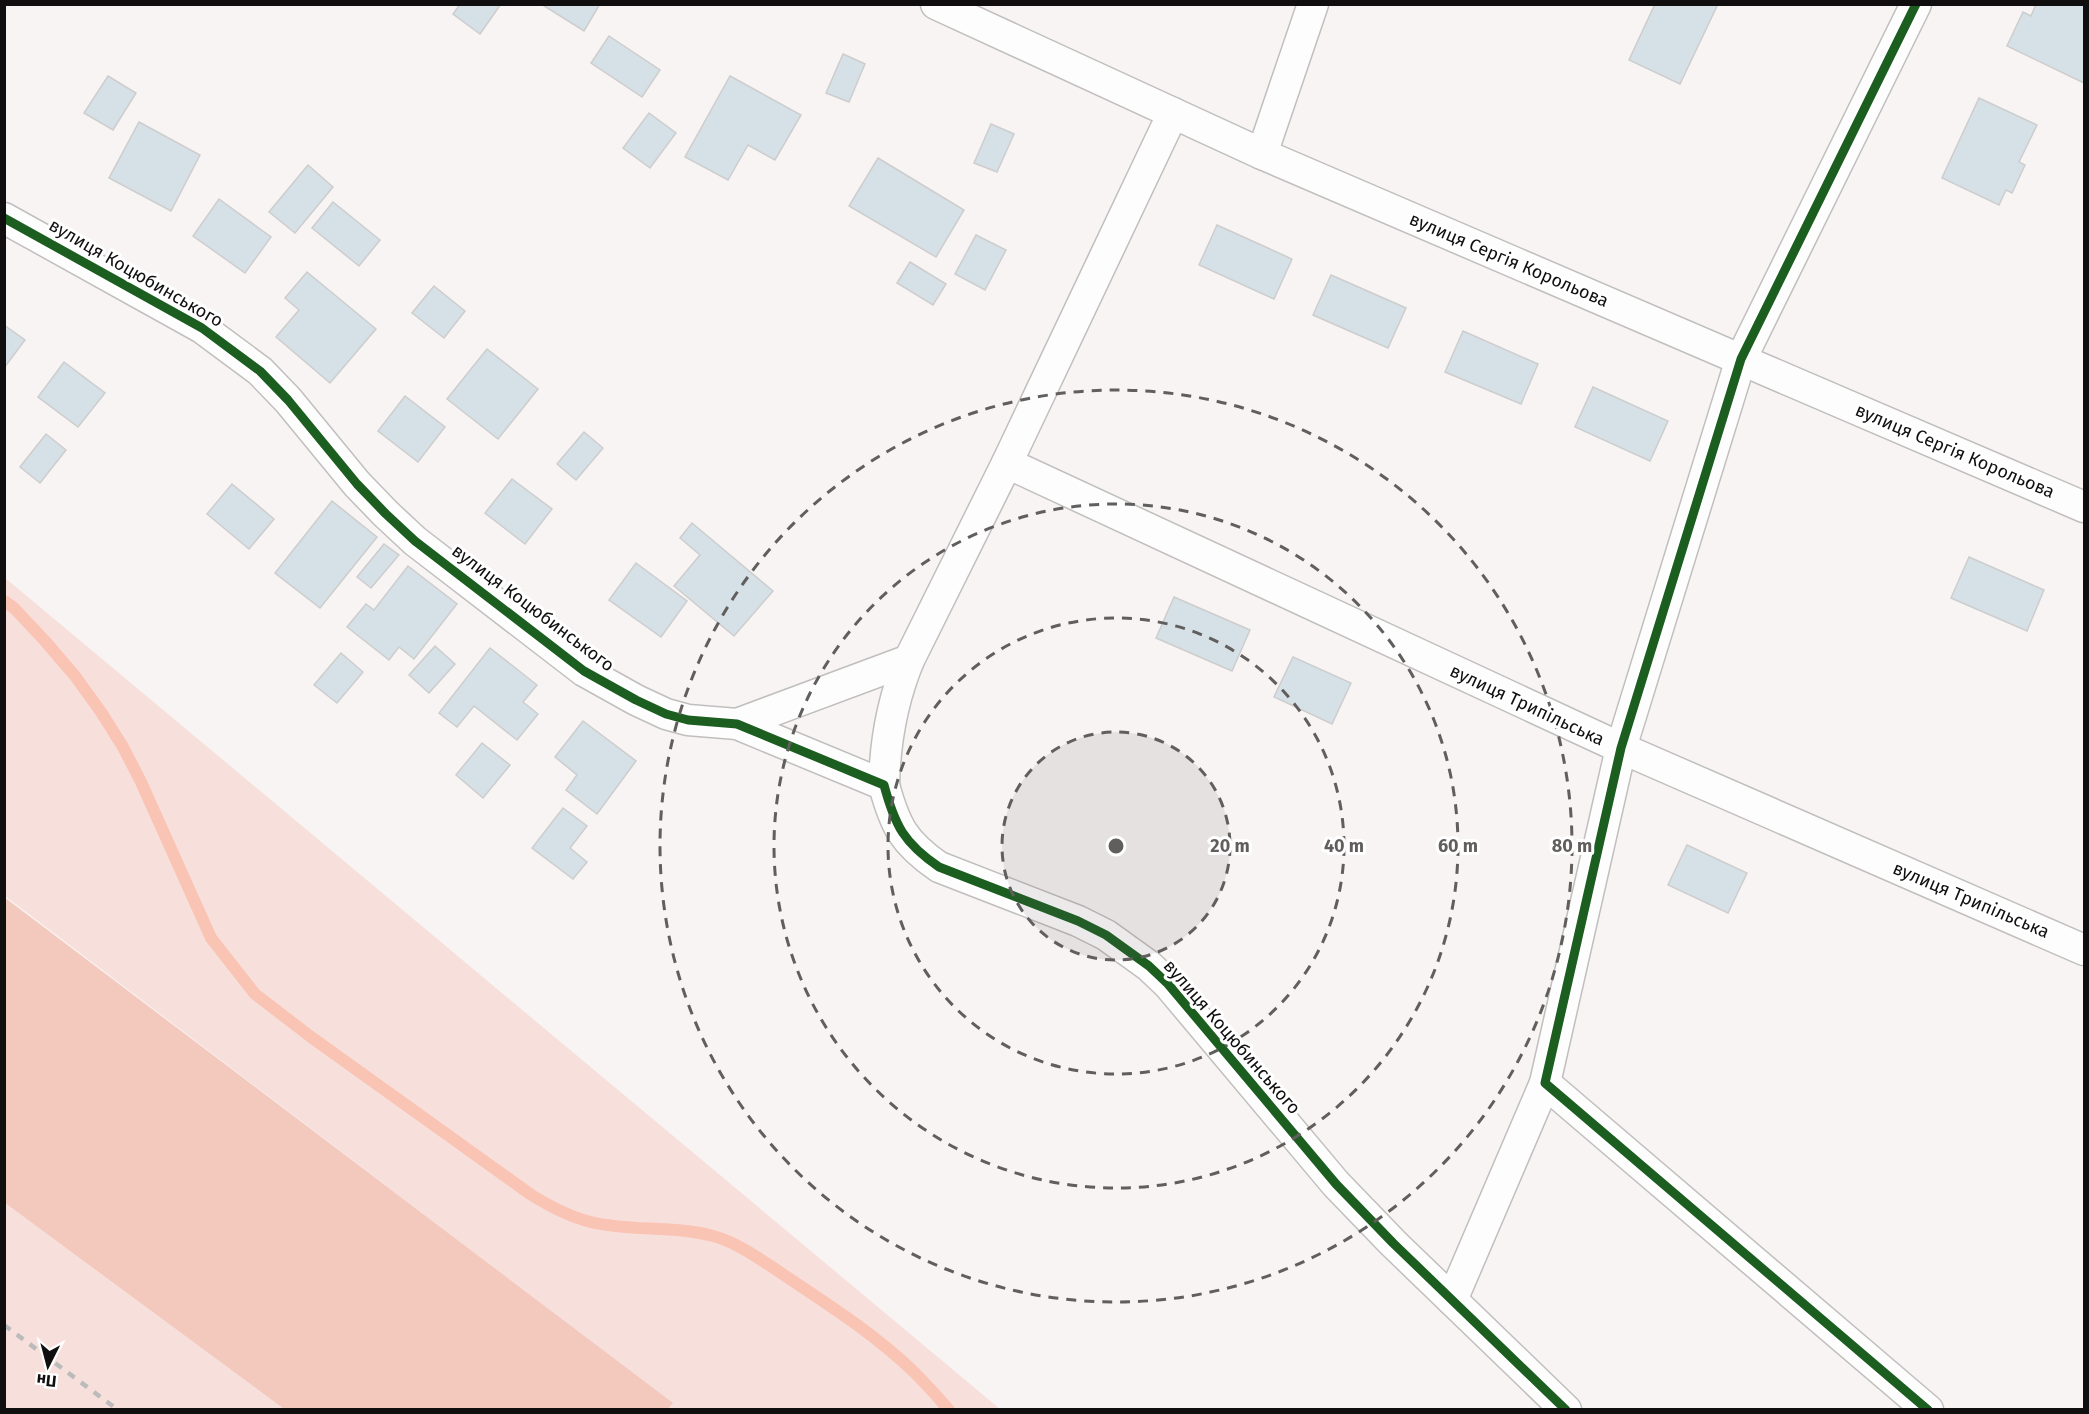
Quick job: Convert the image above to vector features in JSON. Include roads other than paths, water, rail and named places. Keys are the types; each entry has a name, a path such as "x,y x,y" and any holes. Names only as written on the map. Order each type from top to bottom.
{"street":[{"name":"вулиця Сергія Корольова","path":"936,4 1262,154 2085,507"},
{"path":"1262,154 1313,4"},
{"path":"1452,1300 1545,1083 1621,748 1740,359 1916,4"},
{"path":"884,785 884,753 889,724 897,690 909,660 1173,113"},
{"name":"вулиця Коцюбинського","path":"4,218 202,328 232,349 260,371 288,400 357,484 415,541 584,671 666,714 688,720 736,724 884,785 891,811 903,836 919,853 939,867 1078,921 1106,935 1149,966 1168,984 1336,1184 1393,1244 1566,1410"},
{"name":"вулиця Трипільська","path":"1006,463 1621,748 2085,950"},
{"path":"736,724 909,660"},
{"path":"1545,1083 1928,1410"}],"waterway":[{"path":"4,601 14,608 45,641 75,676 101,712 141,782 211,938 255,994 311,1037 530,1194 552,1207 583,1220 606,1225 683,1231 713,1236 750,1252 868,1333 915,1373 949,1410"}],"railway":[{"path":"4,1325 118,1410"}]}
